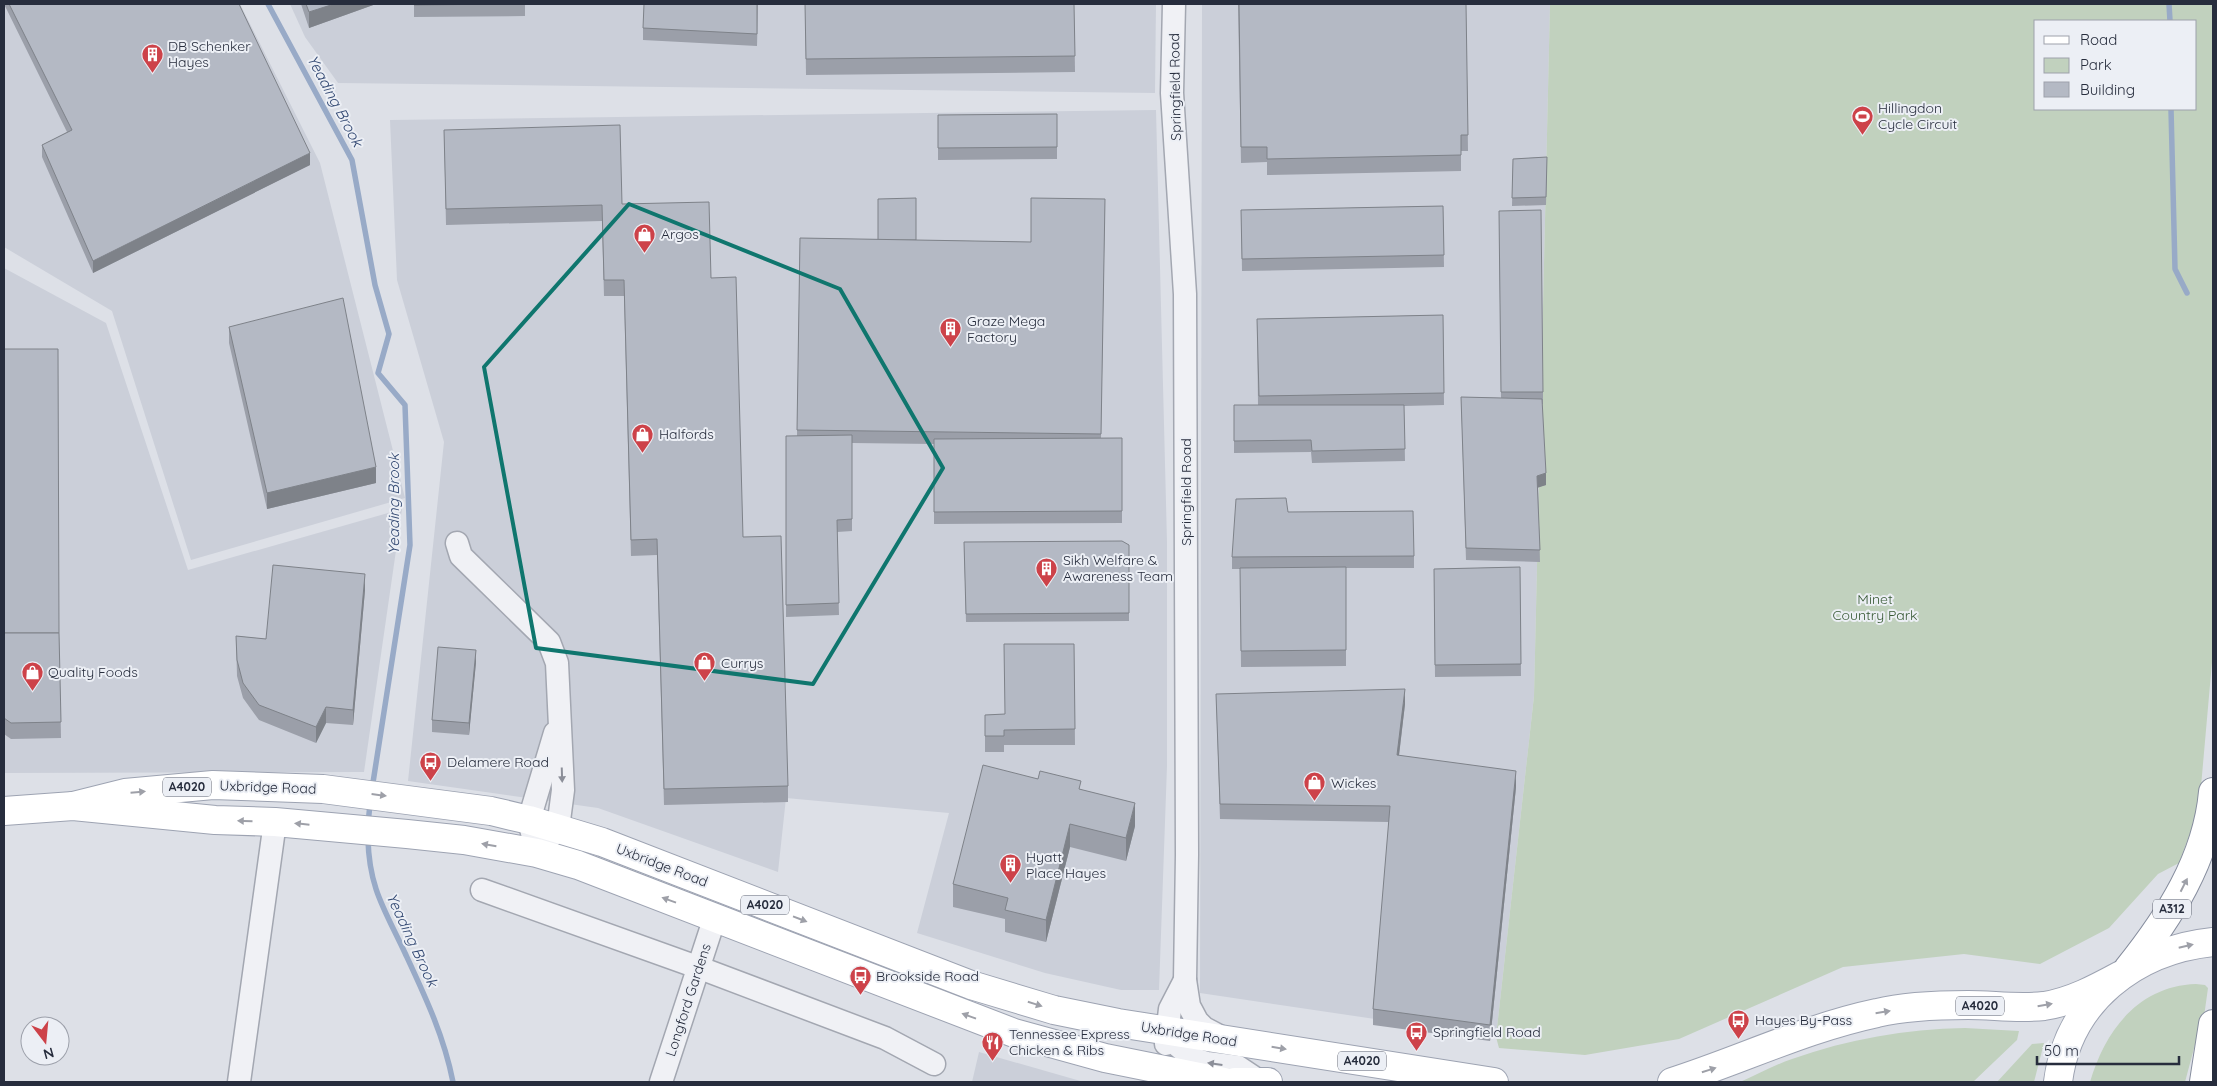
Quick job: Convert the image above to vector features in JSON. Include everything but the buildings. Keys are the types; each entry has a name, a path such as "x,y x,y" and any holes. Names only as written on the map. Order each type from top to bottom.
{"main road":[{"name":"Uxbridge Road","path":"73,806 125,793 213,785 323,789 491,811 558,828 602,842 971,985 1054,1010 1166,1030 1494,1082"},
{"name":"A4020","path":"213,785 208,799 210,814 214,820"},
{"path":"323,789 332,799 339,828"},
{"name":"A312","path":"2124,972 2158,931 2186,884 2202,842 2212,808 2213,792"},
{"name":"A4020","path":"4,811 73,806 214,820 275,822 464,840 537,854 578,865 715,917 882,984 1014,1033 1165,1076 1224,1082"},
{"path":"2058,1082 2063,1060 2076,1028 2096,999 2124,972 2155,955 2174,948 2213,942"},
{"name":"A4020","path":"1672,1082 1716,1068 1797,1035 1879,1012 1923,1007 2045,1006 2080,995 2124,972"},
{"path":"2204,1082 2213,1024"}],"street":[{"name":"Springfield Road","path":"1174,4 1172,93 1185,294 1187,840 1185,980 1190,1006 1197,1021 1214,1034 1231,1040"},
{"path":"457,543 461,556 549,642 557,663 563,790 558,828 537,854"},
{"path":"537,854 529,820 560,715"},
{"path":"239,1082 275,822"},
{"path":"482,890 700,968 886,1038 934,1064"},
{"name":"Longford Gardens","path":"661,1082 700,968 715,917"},
{"name":"Springfield Road","path":"1166,1030 1172,1002 1185,980"},
{"path":"1165,1076 1166,1030"},
{"path":"1166,1030 1178,1046 1194,1059 1207,1063 1238,1067 1254,1082"}],"highlighted area":[{"path":"629,204 840,289 943,468 813,684 536,648 484,367"}],"shaded area":[{"path":"4,4 240,4 320,163 405,498 191,560 112,311 4,247"},
{"path":"290,4 1156,4 1155,93 338,83 305,37"},
{"path":"1202,4 1550,4 1534,696 1496,1037 1200,993"},
{"path":"1156,110 1167,542 1167,766 1159,990 1121,990 1045,973 917,933 949,813 786,798 778,872 598,808 408,781 444,442 397,280 390,120"},
{"path":"4,268 106,323 188,570 402,509 364,772 4,773"},
{"path":"979,1052 1084,1082 972,1082"}],"green space":[{"name":"Minet Country Park","path":"1550,4 2213,4 2213,350 2211,442 2213,651 2199,809 2179,863 2158,874 2109,928 2040,964 1964,954 1843,967 1679,1039 1585,1055 1499,1048 1496,1037 1534,696"},
{"path":"2196,984 2205,985 2208,988 2202,1031 2197,1037 2185,1082 2090,1082 2096,1063 2115,1029 2141,1002 2157,993 2175,987"},
{"path":"1965,1028 2019,1031 2017,1040 1973,1082 1740,1082 1792,1059 1835,1046 1877,1036 1921,1030"},
{"path":"2044,1043 2034,1082 1997,1082 2032,1044"}],"waterway":[{"name":"Yeading Brook","path":"268,4 352,160 375,285 389,334 378,373 405,405 410,545 372,789"},
{"path":"2169,4 2170,20"},
{"path":"2171,110 2175,269 2187,293"},
{"name":"Yeading Brook","path":"368,824 370,804"},
{"name":"Yeading Brook","path":"368,839 371,871 379,898 433,1016 445,1048 453,1082"}],"place":[{"name":"DB Schenker Hayes","path":"152,73"},
{"name":"Hillingdon Cycle Circuit","path":"1862,135"},
{"name":"Argos","path":"645,253"},
{"name":"Graze Mega Factory","path":"951,348"},
{"name":"Halfords","path":"643,453"},
{"name":"Sikh Welfare & Awareness Team","path":"1047,587"},
{"name":"Currys","path":"705,682"},
{"name":"Quality Foods","path":"32,691"},
{"name":"Delamere Road","path":"431,781"},
{"name":"Wickes","path":"1315,802"},
{"name":"Hyatt Place Hayes","path":"1010,884"},
{"name":"Brookside Road","path":"860,995"},
{"name":"Hayes By-Pass","path":"1739,1039"},
{"name":"Springfield Road","path":"1417,1051"},
{"name":"Tennessee Express Chicken & Ribs","path":"993,1061"}]}
